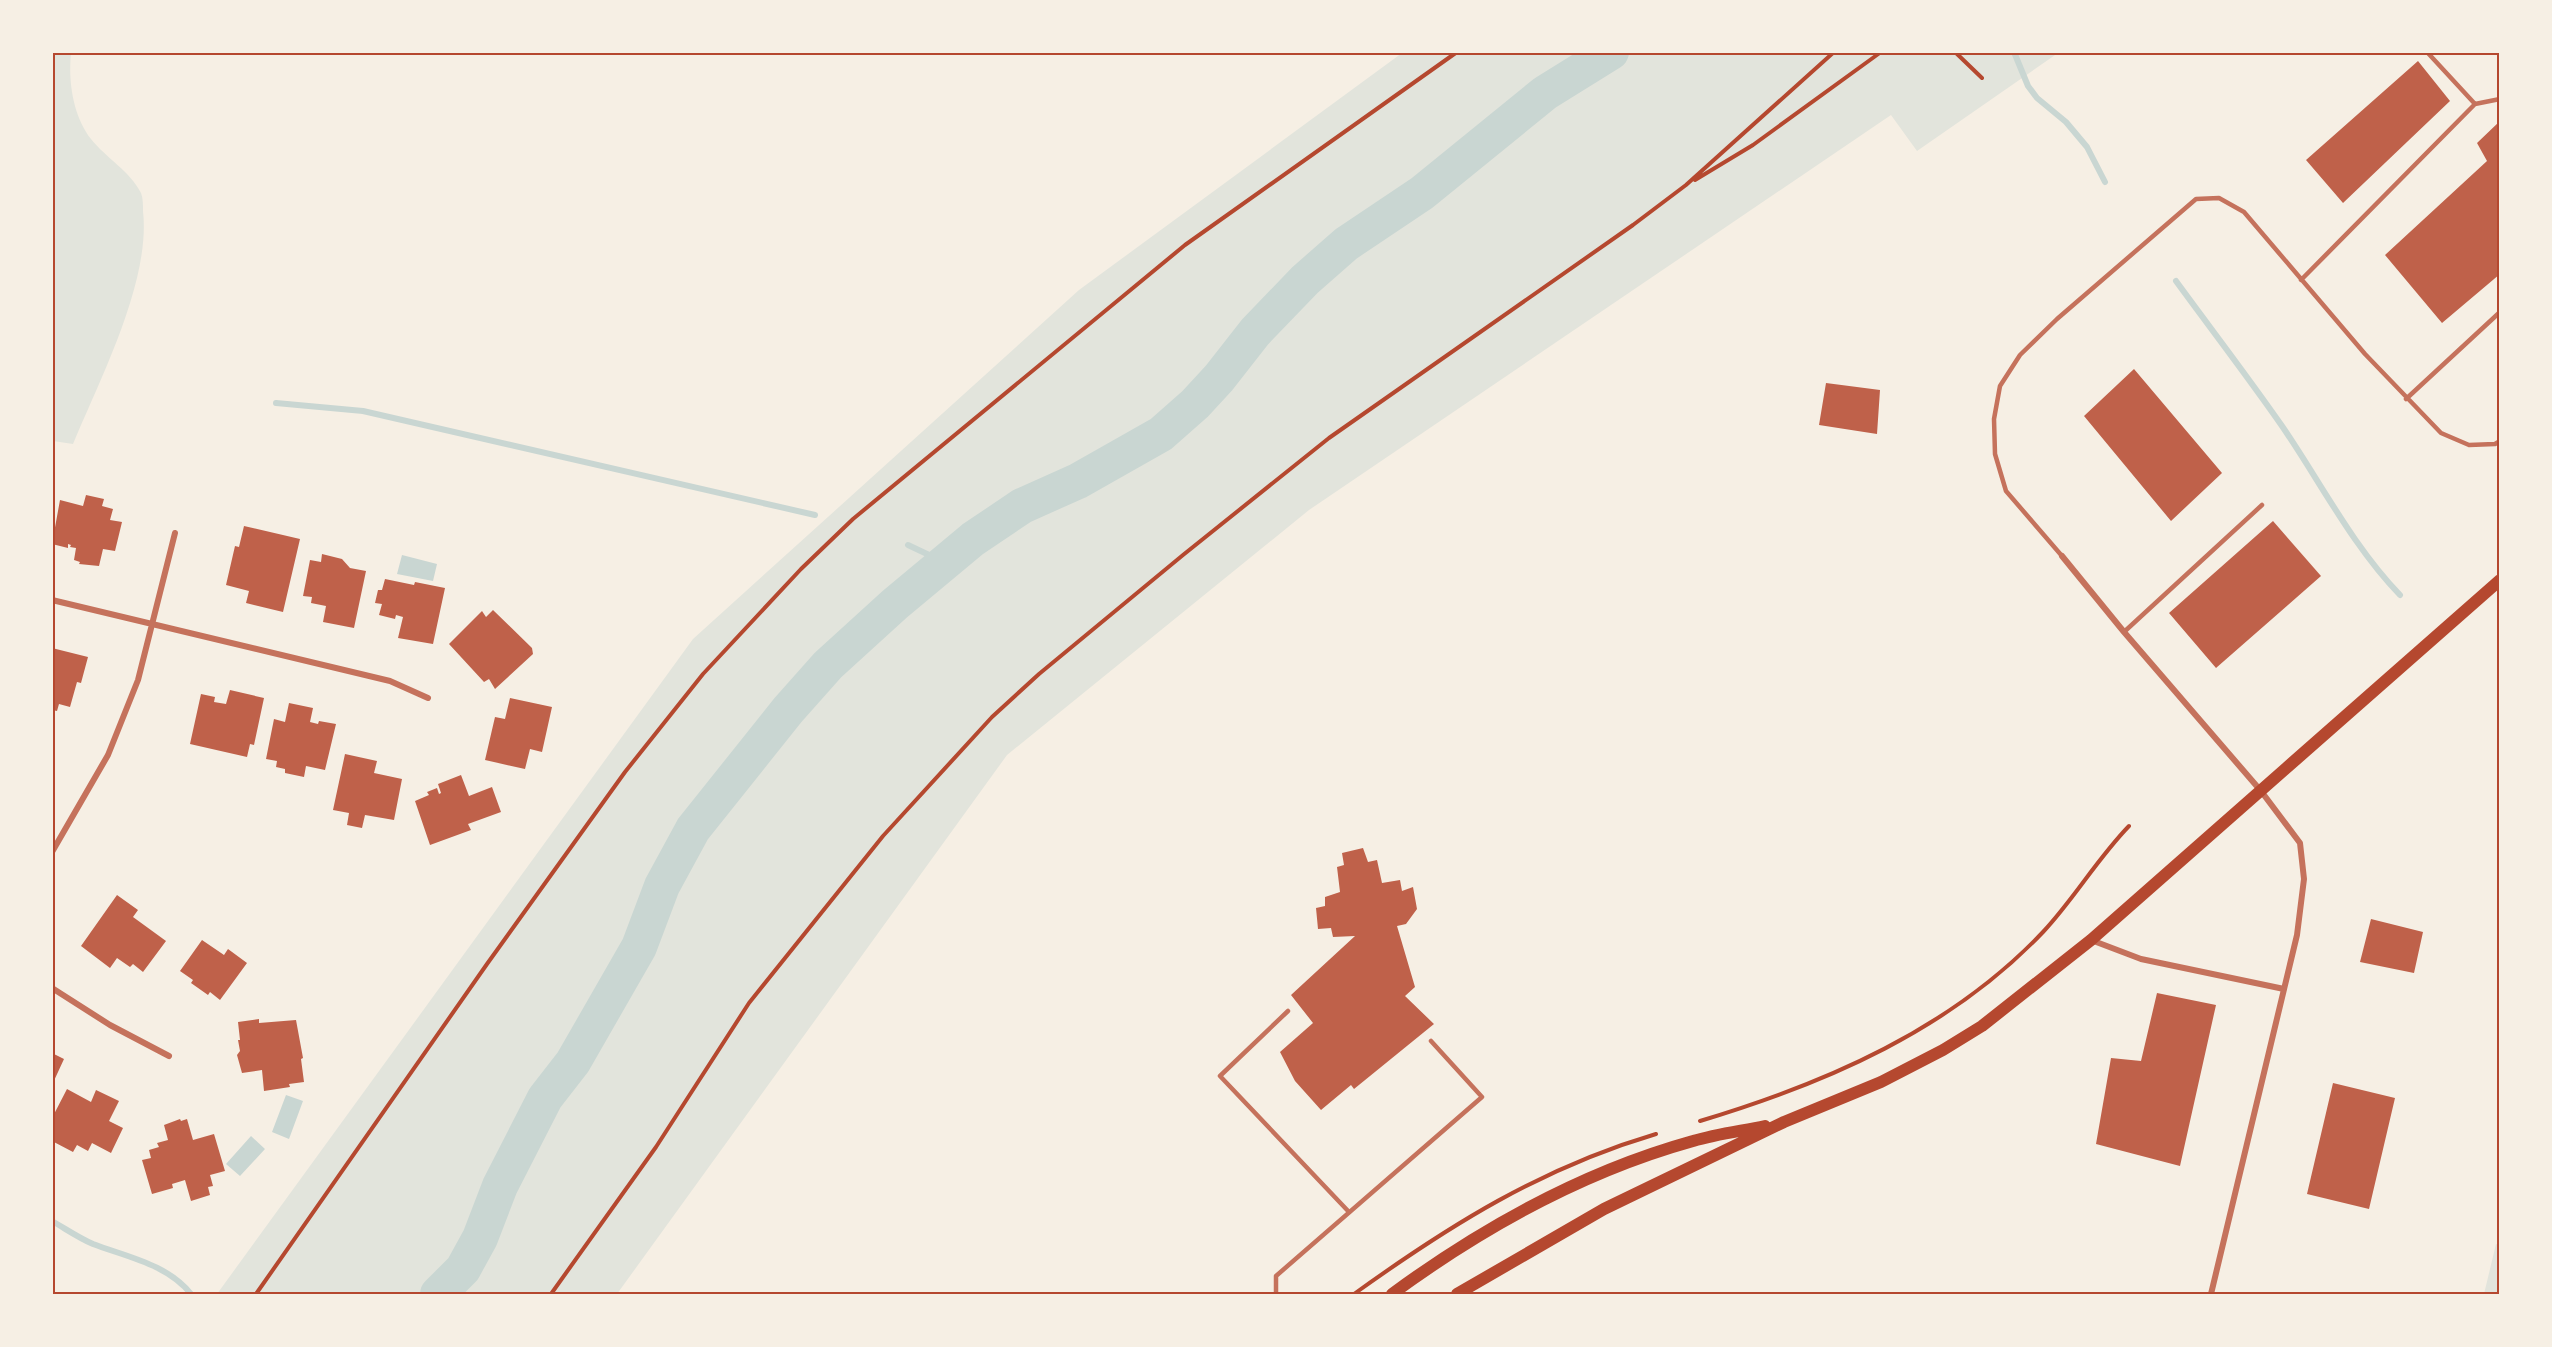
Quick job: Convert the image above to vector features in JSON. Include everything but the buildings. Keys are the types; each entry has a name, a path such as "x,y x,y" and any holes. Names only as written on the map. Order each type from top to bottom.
{"main road":[{"path":"1457,1294 1604,1209 1784,1122 1881,1082 1943,1050 1999,1013 2091,940 2499,580"},
{"path":"1392,1294 1480,1235 1594,1177 1694,1140 1784,1122"}],"street":[{"path":"52,852 108,755 138,681 175,533"},
{"path":"2062,556 2261,791 2300,843 2304,879 2297,934 2211,1294"},
{"path":"52,600 390,681 428,698"},
{"path":"2091,940 2141,959 2284,989"},
{"path":"52,988 110,1025 169,1056"}],"lane":[{"path":"2427,52 2475,104"},
{"path":"2301,280 2475,104 2499,99"},
{"path":"2062,556 2006,492 1995,454 1994,419 2000,386 2020,355 2057,318 2196,199 2219,198 2244,212 2406,399 2440,433 2469,445 2495,444 2499,441"},
{"path":"2406,399 2499,312"},
{"path":"2124,632 2262,505"},
{"path":"1288,1011 1220,1076 1349,1212"},
{"path":"1276,1294 1276,1276 1482,1096 1431,1041"}],"path":[{"path":"256,1294 487,964 625,772 703,674 801,569 853,519 1185,245 1457,52"},
{"path":"551,1294 657,1147 749,1003 883,836 992,717 1182,555 1329,438 1633,225 1686,184 1834,52"},
{"path":"1686,184 1753,145 1881,52"},
{"path":"1955,52 1982,78"},
{"path":"1689,1124 1742,1108 1840,1070 1922,1030 1953,1010 1993,979 2045,930 2093,866 2129,826"},
{"path":"1354,1294 1441,1233 1522,1187 1604,1151 1667,1130"}],"shaded area":[{"path":"52,53 71,53 71,86 80,120 91,139 136,185 141,193 143,204 143,238 139,268 131,298 109,360 73,444 53,441"},
{"path":"1402,53 2058,53 1917,151 1891,115 1309,510 1007,755 617,1294 217,1294 693,639 1079,290"},
{"path":"402,555 437,564 433,581 397,574"},
{"path":"286,1095 303,1101 289,1139 272,1132"},
{"path":"251,1136 265,1149 240,1176 226,1164"},
{"path":"2496,1244 2499,1245 2499,1294 2484,1294"}],"waterway":[{"path":"438,1294 463,1269 480,1238 500,1186 545,1098 573,1062 639,947 662,886 693,829 788,710 828,665 895,604 973,539 1022,506 1078,481 1161,434 1195,404 1255,332 1305,280 1346,244 1422,193 1545,93 1611,52"},
{"path":"2014,52 2028,86 2037,98 2066,122 2087,147 2105,182"},
{"path":"2176,281 2282,426 2352,535 2400,595"},
{"path":"276,403 363,411 815,515"},
{"path":"908,545 944,562"},
{"path":"52,1221 93,1244 158,1268 170,1275 191,1294"}]}
